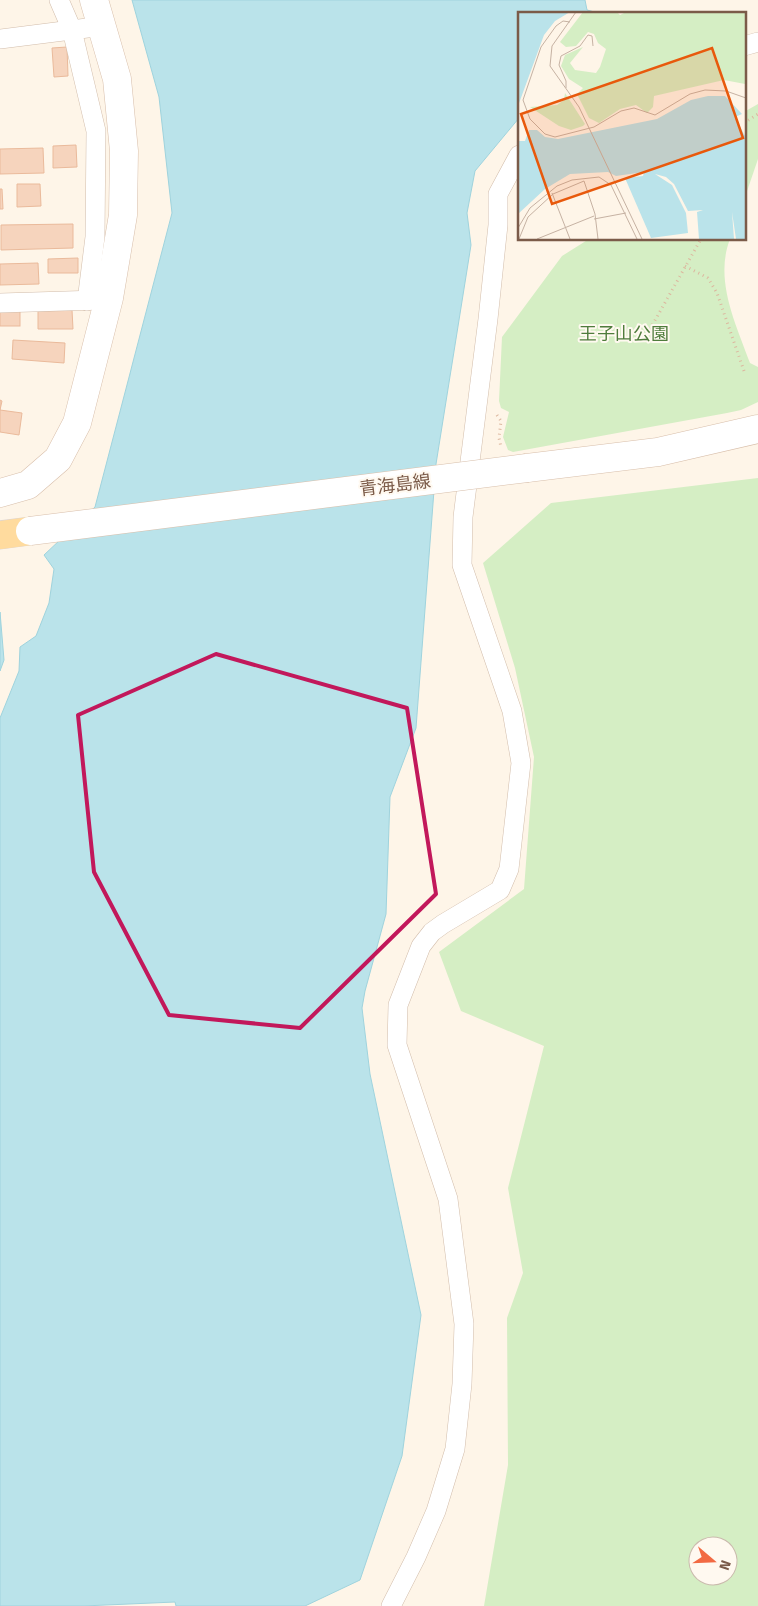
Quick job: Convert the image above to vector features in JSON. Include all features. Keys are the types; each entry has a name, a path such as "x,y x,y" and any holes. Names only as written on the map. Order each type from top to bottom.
{"main road":[{"path":"0,493 28,484 58,459 77,423 98,300 123,214 124,151 117,79 94,0"},
{"name":"青海島線","path":"0,535 658,452 758,428"}],"street":[{"path":"0,303 98,300 95,237 96,131 72,30 59,0"},
{"path":"0,39 103,26"},
{"path":"392,1606 436,1510 455,1449 462,1384 464,1324 448,1199 397,1045 398,1005 421,946 432,932 500,890 509,869 518,798 521,763 512,711 462,565 462,555 463,517 498,225 498,194 518,157"}],"path":[{"path":"746,122 758,114"},
{"path":"645,338 699,240"},
{"path":"685,266 708,278 717,292 744,371"},
{"path":"498,438 501,421"}],"highlighted area":[{"path":"216,654 407,708 436,894 300,1028 169,1015 94,872 78,715"}],"green space":[{"path":"758,104 758,159 746,194 746,111"},
{"name":"王子山公園","path":"587,240 730,240 724,270 726,286 733,317 750,363 758,367 758,402 741,410 727,413 513,452 508,450 503,437 509,412 501,408 499,401 502,337 562,256"},
{"path":"758,478 758,1606 484,1606 508,1465 507,1318 523,1273 508,1188 544,1046 461,1011 439,952 524,889 534,757 515,668 483,563 551,503"}],"water":[{"path":"132,0 585,0 587,10 594,12 518,12 518,119 475,171 467,213 471,245 436,464 416,728 390,797 386,914 362,1008 370,1074 421,1315 402,1456 360,1580 305,1606 176,1606 175,1602 83,1606 0,1606 0,718 19,671 20,647 36,636 49,603 54,569 44,555 95,507 172,213 159,97"},
{"path":"0,612 4,660 0,671"}],"building":[{"path":"67,47 68,76 54,77 52,48"},
{"path":"76,145 77,167 53,168 53,146"},
{"path":"43,148 44,173 0,174 0,149"},
{"path":"17,184 40,184 41,206 17,207"},
{"path":"0,189 2,189 3,209 0,209"},
{"path":"73,224 73,248 1,250 1,225"},
{"path":"78,258 78,273 48,273 48,259"},
{"path":"38,263 39,284 0,285 0,264"},
{"path":"72,310 73,329 38,329 38,311"},
{"path":"0,311 20,311 20,326 0,326"},
{"path":"13,340 65,343 64,363 12,359"},
{"path":"0,410 22,413 19,435 0,432"}]}
